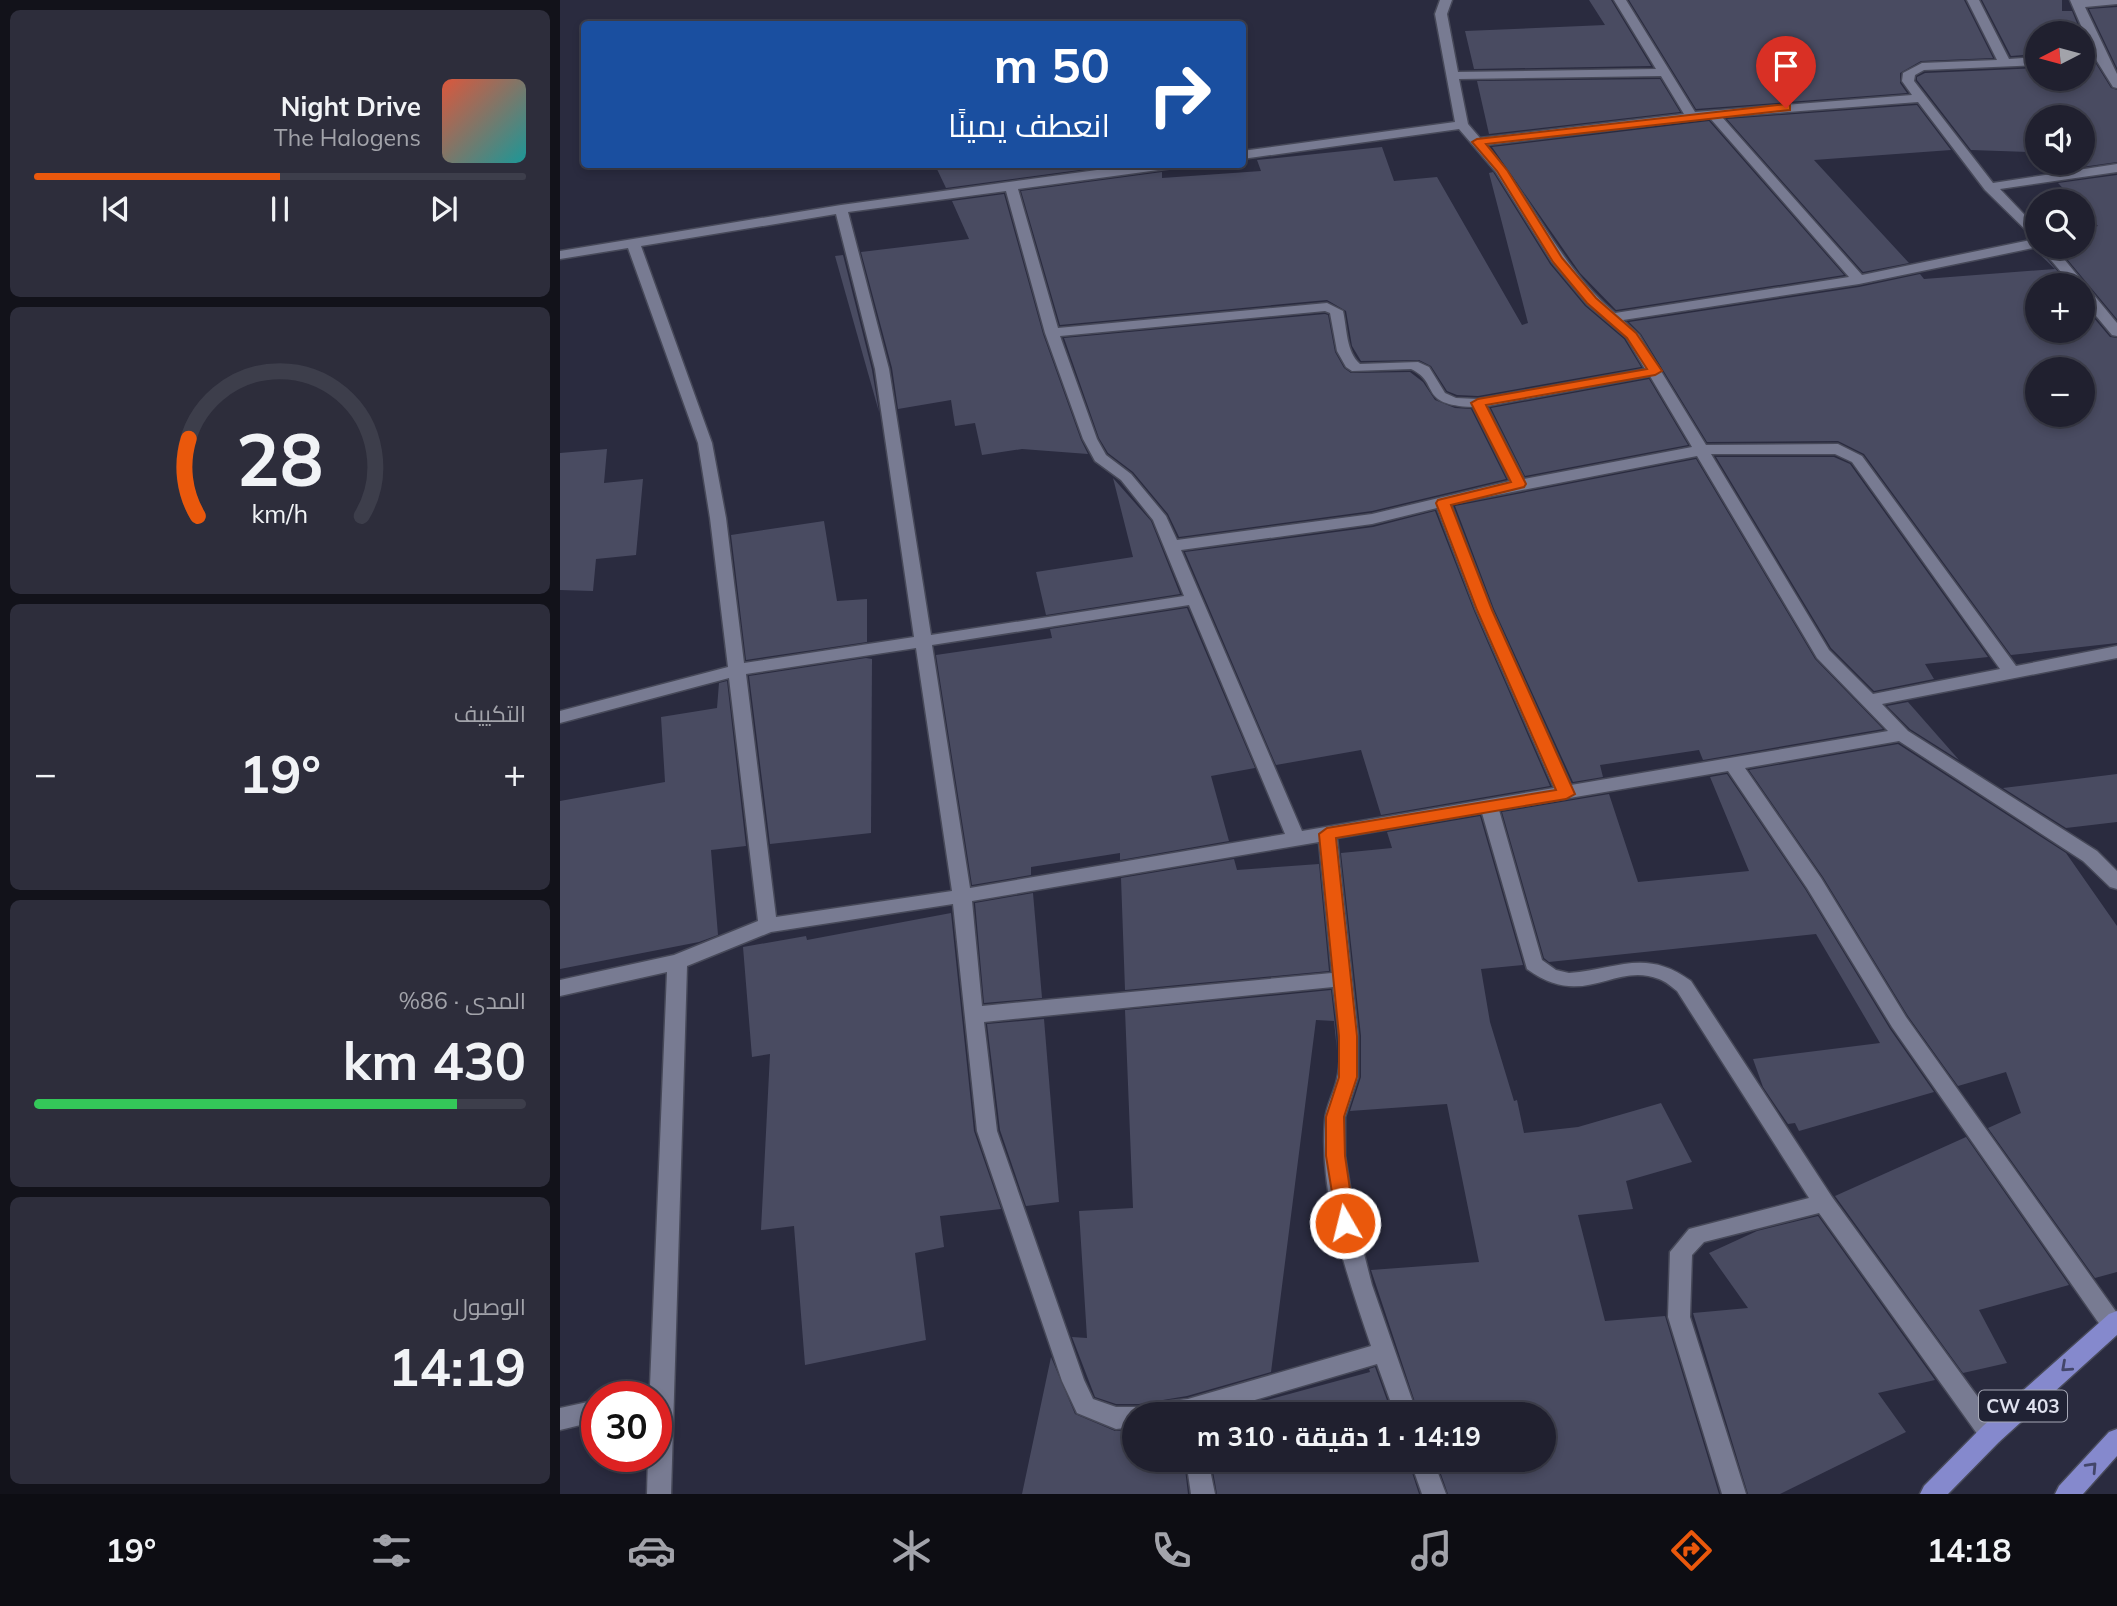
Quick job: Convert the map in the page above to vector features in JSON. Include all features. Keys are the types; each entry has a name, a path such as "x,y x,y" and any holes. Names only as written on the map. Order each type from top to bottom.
{"main road":[{"name":"CW 403","path":"1932,1494 1991,1434 2115,1323"},
{"path":"2067,1494 2117,1440"}],"street":[{"path":"1446,0 1441,14 1462,124 1502,170 1557,259 1592,301 1632,335 1822,654 1902,735 2090,856 2117,882"},
{"path":"1620,0 1692,117"},
{"path":"1973,0 2005,63"},
{"path":"2117,1 2077,2 2101,58 2117,84"},
{"path":"2095,58 2101,58"},
{"path":"2025,62 1922,67 1909,73 1908,81 1990,187 2025,223"},
{"path":"1454,76 1664,72"},
{"path":"1477,142 1692,117 1858,101 1920,98"},
{"path":"1714,115 1859,280"},
{"path":"1246,154 1462,124"},
{"path":"560,255 841,209 1145,168"},
{"path":"1990,187 2117,168"},
{"path":"1011,187 1052,334 1090,439 1100,458 1126,477 1160,519 1296,839"},
{"path":"841,209 882,369 962,896 987,1131 1073,1381 1085,1406 1116,1418 1122,1417"},
{"path":"633,242 705,443 718,518 768,925"},
{"path":"1612,318 1859,280 2025,245"},
{"path":"2057,259 2068,273"},
{"path":"2095,306 2117,332"},
{"path":"1052,334 1327,307 1336,311 1349,365 1357,368 1413,365 1424,370 1440,396 1453,402 1478,403 1655,371"},
{"path":"1478,403 1519,484"},
{"path":"1171,546 1372,519 1519,484 1702,450 1813,447 1838,449 1857,459 2011,672"},
{"path":"1443,503 1484,610 1566,794"},
{"path":"560,717 737,670 1196,599"},
{"path":"1868,701 2117,652"},
{"path":"560,988 677,962 768,925 962,896 1902,735"},
{"path":"1732,763 1814,883 1899,1022 2115,1323"},
{"path":"1489,806 1534,964 1544,975 1563,982 1644,967 1665,970 1675,976 1824,1203 1991,1434"},
{"path":"1327,834 1348,1036 1348,1077 1335,1117 1335,1156 1345,1223 1361,1285 1402,1402"},
{"path":"658,1381 677,962"},
{"path":"973,1016 1342,978"},
{"path":"1734,1494 1679,1317 1681,1252 1697,1235 1824,1203"},
{"path":"1219,1402 1385,1352"},
{"path":"560,1419 581,1414"},
{"path":"659,1472 659,1494"},
{"path":"1199,1472 1203,1494"},
{"path":"1426,1472 1434,1494"}],"building":[{"path":"1589,0 1611,0 1651,66 1474,69 1465,31 1605,25"},
{"path":"1629,0 1964,0 1993,58 1921,61 1900,73 1900,83 1907,93 1696,109"},
{"path":"1982,0 2062,0 2062,11 2072,11 2076,21 2025,21 2025,55 2011,56"},
{"path":"2117,7 2117,68 2095,21 2089,9"},
{"path":"2095,62 2111,88 2117,90 2117,162 2095,165 2095,105 2025,105 2025,152 1971,150 1917,80 1917,77 1925,73 2025,69 2025,91 2095,91"},
{"path":"1660,79 1680,112 1489,134 1477,81"},
{"path":"1917,105 1951,150 1814,160 1909,263 1863,272 1727,119"},
{"path":"1709,121 1844,275 1616,310 1580,273 1492,147"},
{"path":"1382,147 1394,181 1437,177 1522,325 1528,323 1489,173 1493,172 1550,264 1585,306 1624,339 1641,367 1478,396 1457,395 1447,391 1431,366 1419,360 1361,361 1352,346 1346,311 1327,300 1060,325 1021,191 1162,172 1162,178 1261,171 1257,160"},
{"path":"936,168 1095,168 946,188"},
{"path":"2117,175 2117,319 2095,293 2095,273 2079,273 2067,259 2095,259 2095,227 2098,226 2095,223 2095,189 2064,189 2058,183"},
{"path":"1004,194 1043,334 1088,454 1022,449 982,455 975,423 955,426 951,400 898,409 892,368 861,252 969,239 952,201"},
{"path":"843,255 872,370 879,412 835,256"},
{"path":"2044,259 2047,259 2059,273 2025,273 2025,343 2095,343 2095,319 2110,337 2117,338 2117,643 2011,655 1864,454 1838,441 1707,442 1641,334 1629,322 1859,287 1920,274 1924,279 2055,269"},
{"path":"1328,315 1335,352 1344,368 1351,373 1410,372 1423,382 1435,400 1455,408 1471,409 1506,479 1372,511 1179,537 1168,514 1133,472 1108,453 1099,438 1064,338"},
{"path":"1649,379 1688,445 1525,476 1491,408"},
{"path":"607,449 604,483 643,479 636,555 596,559 593,591 560,590 560,453"},
{"path":"1716,457 1834,457 1850,464 1988,657 1925,664 1934,679 1874,691 1831,648"},
{"path":"1696,459 1815,659 1883,729 1703,760 1699,750 1600,765 1603,777 1573,782 1494,609 1455,506"},
{"path":"1113,478 1151,521 1180,594 1046,615 1036,572 1133,557"},
{"path":"1435,511 1474,611 1550,786 1381,815 1361,750 1276,765 1185,552 1373,527"},
{"path":"824,521 837,601 867,599 867,642 746,660 731,535"},
{"path":"1187,608 1255,768 1211,776 1229,841 1120,860 1120,853 1031,867 1031,875 972,885 936,655 1052,638 1050,629"},
{"path":"872,659 871,833 770,844 749,676"},
{"path":"727,681 746,846 711,850 718,935 699,942 560,969 560,801 665,782 661,717 717,708 719,683"},
{"path":"1908,702 1959,760 1910,729 1887,706"},
{"path":"1898,744 2066,853 2117,926 2117,1272 2095,1278 1988,1128 2021,1113 2006,1072 1958,1086 1908,1016 1823,877 1749,770"},
{"path":"1727,774 1805,889 1890,1029 1934,1092 1799,1131 1795,1123 1788,1124 1763,1087 1753,1059 1880,1043 1816,934 1549,962 1544,958 1502,812 1609,794 1638,882 1749,871 1710,777"},
{"path":"2117,774 2117,822 2066,828 2003,788"},
{"path":"1480,816 1523,965 1481,969 1490,1022 1514,1101 1517,1100 1524,1133 1578,1127 1661,1103 1692,1162 1626,1181 1633,1209 1578,1215 1605,1321 1665,1316 1719,1494 1448,1494 1440,1472 1556,1472 1556,1402 1415,1402 1371,1270 1479,1262 1447,1104 1350,1111 1361,1077 1361,1036 1341,853 1392,848 1387,832"},
{"path":"1234,859 1237,870 1319,864 1329,971 1125,990 1121,878"},
{"path":"1033,893 1042,998 984,1003 975,903"},
{"path":"951,913 974,1131 1001,1209 940,1216 944,1247 915,1253 926,1340 805,1365 794,1226 761,1230 770,1054 752,1057 743,947 806,936 807,940"},
{"path":"1331,990 1337,1051 1334,1021 1316,1020 1271,1372 1187,1396 1116,1404 1095,1397 1072,1337 1087,1338 1079,1211 1133,1208 1125,1010"},
{"path":"1044,1019 1059,1202 1026,1206 1000,1130 987,1024"},
{"path":"1966,1137 2069,1285 1979,1310 2007,1363 1963,1373 1835,1196"},
{"path":"1818,1216 1935,1380 1878,1393 1906,1432 1780,1494 1748,1494 1693,1313 1748,1308 1709,1253 1757,1231"},
{"path":"1051,1357 1075,1414 1115,1431 1122,1431 1122,1472 1185,1472 1188,1494 1022,1494"},
{"path":"1375,1367 1388,1402 1260,1402 1370,1372 1369,1369"},
{"path":"1213,1472 1412,1472 1419,1494 1217,1494"}],"route":[{"path":"1345,1223 1335,1156 1335,1117 1348,1077 1348,1036 1327,834 1566,794 1484,610 1443,503 1519,484 1478,403 1655,371 1632,335 1592,301 1557,259 1502,170 1477,142 1786,108"}]}
